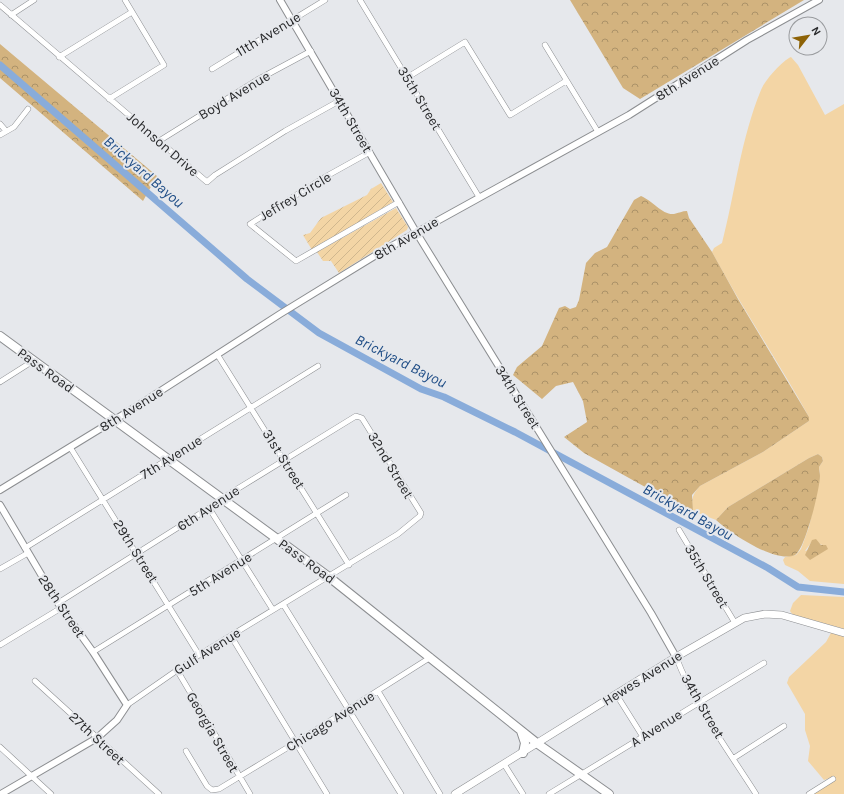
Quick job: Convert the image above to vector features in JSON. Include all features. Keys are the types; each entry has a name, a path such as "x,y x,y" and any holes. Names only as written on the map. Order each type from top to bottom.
{"main road":[{"name":"Pass Road","path":"0,336 329,577 538,744 609,794"},
{"name":"Hewes Avenue","path":"455,794 538,744 676,657 735,623 752,616 776,614 844,632"},
{"path":"522,731 525,743 522,753"}],"street":[{"path":"11,15 34,0"},
{"path":"110,99 164,65 125,0"},
{"name":"34th Street","path":"280,0 416,232 562,468 676,657 698,702 756,794"},
{"name":"11th Avenue","path":"212,69 325,0"},
{"name":"35th Street","path":"360,0 408,77 479,197"},
{"name":"8th Avenue","path":"0,490 114,420 280,314 416,232 479,197 506,184 598,132 673,88 747,40 820,0"},
{"name":"Johnson Drive","path":"0,6 110,99 158,142 207,182 215,175 285,131 339,101"},
{"path":"59,57 132,12"},
{"path":"408,77 465,42 510,115 566,81"},
{"path":"545,45 598,132"},
{"name":"Boyd Avenue","path":"158,142 257,80 311,51"},
{"path":"0,135 14,126 28,109"},
{"path":"0,124 6,131"},
{"name":"Jeffrey Circle","path":"370,152 325,177 250,224 296,261 399,202"},
{"name":"31st Street","path":"217,354 285,459 349,565"},
{"path":"0,382 33,361"},
{"name":"7th Avenue","path":"26,550 104,499 318,366"},
{"name":"6th Avenue","path":"60,606 137,553 285,459 359,416"},
{"name":"32nd Street","path":"359,416 362,418 421,513 420,516"},
{"name":"29th Street","path":"70,447 104,499 199,655"},
{"name":"5th Avenue","path":"94,652 346,495"},
{"name":"28th Street","path":"0,504 60,606 94,652 127,705"},
{"path":"209,508 273,610"},
{"name":"Gulf Avenue","path":"1,794 97,738 117,720 127,705 177,670 199,655 398,534 420,516"},
{"name":"35th Street","path":"679,530 735,623"},
{"path":"0,569 26,550"},
{"path":"283,604 401,794"},
{"path":"0,645 60,606"},
{"path":"230,636 327,794"},
{"name":"Chicago Avenue","path":"186,751 207,786 212,790 219,789 431,657"},
{"name":"A Avenue","path":"549,794 764,663"},
{"name":"Georgia Street","path":"177,670 250,794"},
{"name":"27th Street","path":"35,681 159,794"},
{"path":"378,691 440,794"},
{"path":"616,694 643,736"},
{"path":"734,758 784,726"},
{"path":"0,747 51,794"},
{"path":"504,764 523,794"},
{"path":"808,794 833,779"}],"shaded area":[{"path":"791,57 798,65 825,115 844,104 844,584 810,581 798,571 785,565 783,560 785,557 796,555 801,549 809,527 820,476 819,467 823,461 822,457 818,454 728,507 716,520 693,511 692,507 695,492 700,486 763,452 809,421 809,417 797,396 735,294 712,252 714,248 722,243 743,146 754,108 763,86 770,76 787,59","holes":["813,540 822,545 805,551"]},
{"path":"381,183 393,202 312,250 303,235 310,233 321,218 367,195 371,189"},
{"path":"396,208 408,227 407,230 339,273 331,261 323,261 317,252"},
{"path":"801,595 844,597 844,629 793,615 790,611 793,603"},
{"path":"832,631 844,634 844,794 811,794 834,777 824,780 808,761 810,746 805,730 805,714 787,683 789,677 826,642"}],"green space":[{"path":"570,0 804,0 640,99 623,88"},
{"path":"0,44 157,176 143,201 0,78"},
{"path":"641,196 661,210 670,214 687,211 689,218 712,252 738,299 809,417 809,421 763,452 700,486 692,495 693,511 674,503 584,453 564,437 587,422 583,401 573,382 556,386 542,399 513,375 517,367 542,346 559,308 565,306 570,309 576,307 579,300 586,263 595,253 607,247 634,200"},
{"path":"818,454 822,457 823,461 819,467 820,476 815,505 803,542 799,551 795,555 787,557 765,551 742,539 716,520 728,507"},
{"path":"816,539 821,545 826,545 828,549 810,560 805,555 812,540"}],"waterway":[{"name":"Brickyard Bayou","path":"0,65 247,279 319,333 421,389 444,397 515,432 768,568 798,587 844,592"}]}
